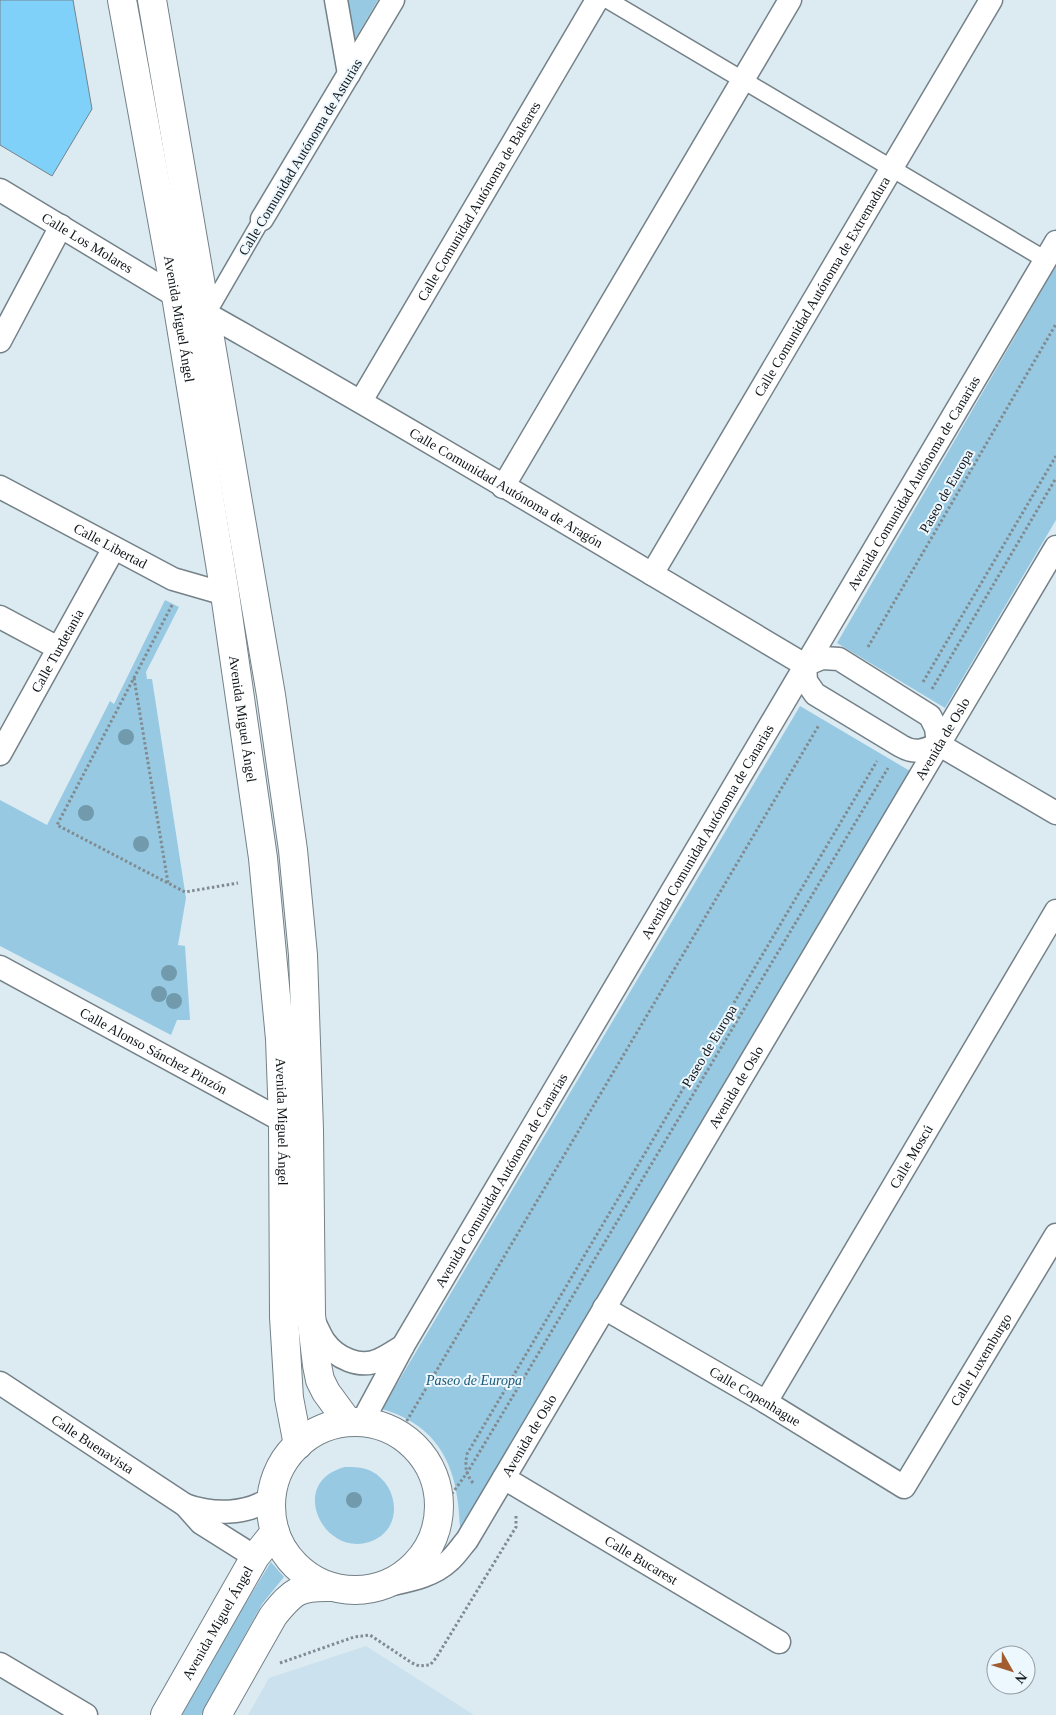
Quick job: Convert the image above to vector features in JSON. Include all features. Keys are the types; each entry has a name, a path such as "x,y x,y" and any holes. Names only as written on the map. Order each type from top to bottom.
{"street":[{"name":"Avenida Miguel Ángel","path":"122,0 176,296 225,594 265,879 280,1039 283,1122 284,1317 289,1398 298,1445"},
{"name":"Avenida Miguel Ángel","path":"152,0 271,695 293,850 303,955 309,1130 311,1315 316,1365 320,1380 329,1397 355,1422"},
{"path":"336,0 349,74"},
{"name":"Calle Comunidad Autónoma de Asturias","path":"206,314 393,0"},
{"name":"Calle Comunidad Autónoma de Baleares","path":"361,401 597,0"},
{"path":"608,0 892,169 1051,251"},
{"path":"503,487 790,0"},
{"name":"Calle Comunidad Autónoma de Extremadura","path":"652,574 991,0"},
{"name":"Calle Los Molares","path":"0,190 176,296"},
{"path":"0,341 61,226"},
{"name":"Avenida Comunidad Autónoma de Canarias","path":"355,1422 403,1346 1051,251"},
{"name":"Calle Comunidad Autónoma de Aragón","path":"206,314 361,401 805,665"},
{"name":"Calle Libertad","path":"0,487 184,583 225,594"},
{"name":"Avenida de Oslo","path":"380,1587 420,1577 444,1565 467,1540 1056,546"},
{"name":"Calle Turdetania","path":"0,754 114,548"},
{"path":"0,617 58,648"},
{"path":"822,658 838,660 855,669 930,716 936,728 938,744 924,751 910,751 816,694 806,681 805,665 822,658"},
{"path":"938,744 1056,813"},
{"name":"Calle Moscú","path":"766,1402 1056,910"},
{"name":"Calle Alonso Sánchez Pinzón","path":"0,967 283,1122 309,1130"},
{"name":"Calle Luxemburgo","path":"904,1487 1056,1235"},
{"name":"Calle Copenhague","path":"604,1308 766,1402 904,1487"},
{"path":"311,1315 324,1341 335,1353 351,1361 368,1363 378,1360 403,1346"},
{"name":"Calle Buenavista","path":"0,1383 185,1505 202,1511 229,1511 257,1506 272,1498"},
{"path":"217,1715 273,1616 284,1602 297,1591 311,1586 356,1590 380,1587 403,1576 422,1558 434,1535 440,1510 433,1472 418,1450 399,1434 387,1428 355,1422 321,1429 305,1438 288,1456 280,1468 272,1498 273,1521 284,1551 297,1567 313,1579 331,1587"},
{"name":"Calle Bucarest","path":"504,1478 779,1642"},
{"name":"Calle Buenavista","path":"185,1505 201,1523 255,1557"},
{"name":"Avenida Miguel Ángel","path":"165,1715 255,1557 276,1532"},
{"path":"0,1664 86,1715"}],"path":[{"name":"Paseo de Europa","path":"855,669 1056,324"},
{"path":"915,706 1056,456"},
{"path":"915,706 1056,478"},
{"path":"184,583 56,825 185,892 265,879"},
{"path":"134,678 168,883"},
{"path":"399,1434 832,704"},
{"name":"Paseo de Europa","path":"440,1510 467,1474 895,742"},
{"path":"271,1666 364,1636 370,1636 419,1666 430,1665 436,1658 516,1527 516,1515 512,1510 476,1487 467,1474 465,1468 467,1454 895,742"}],"shaded area":[{"path":"366,1646 474,1715 248,1715 269,1678"}],"green space":[{"path":"345,0 378,0 352,44"},
{"path":"1056,266 1056,520 945,708 837,643"},
{"path":"165,600 179,607 146,672 147,679 152,679 186,898 178,945 185,946 190,1020 177,1020 171,1035 0,946 0,800 47,825 110,701 114,704"},
{"name":"Paseo de Europa","path":"800,706 910,771 460,1531 456,1490 451,1471 443,1455 433,1440 420,1427 403,1417 382,1409"},
{"path":"345,1467 362,1468 371,1471 380,1477 392,1496 394,1506 393,1517 389,1527 382,1535 372,1541 355,1544 339,1540 327,1530 318,1517 315,1502 318,1488 327,1475"},
{"path":"271,1562 284,1577 262,1604 201,1715 182,1715 224,1638"}],"building":[{"path":"0,0 73,0 92,109 52,176 0,145"}]}
